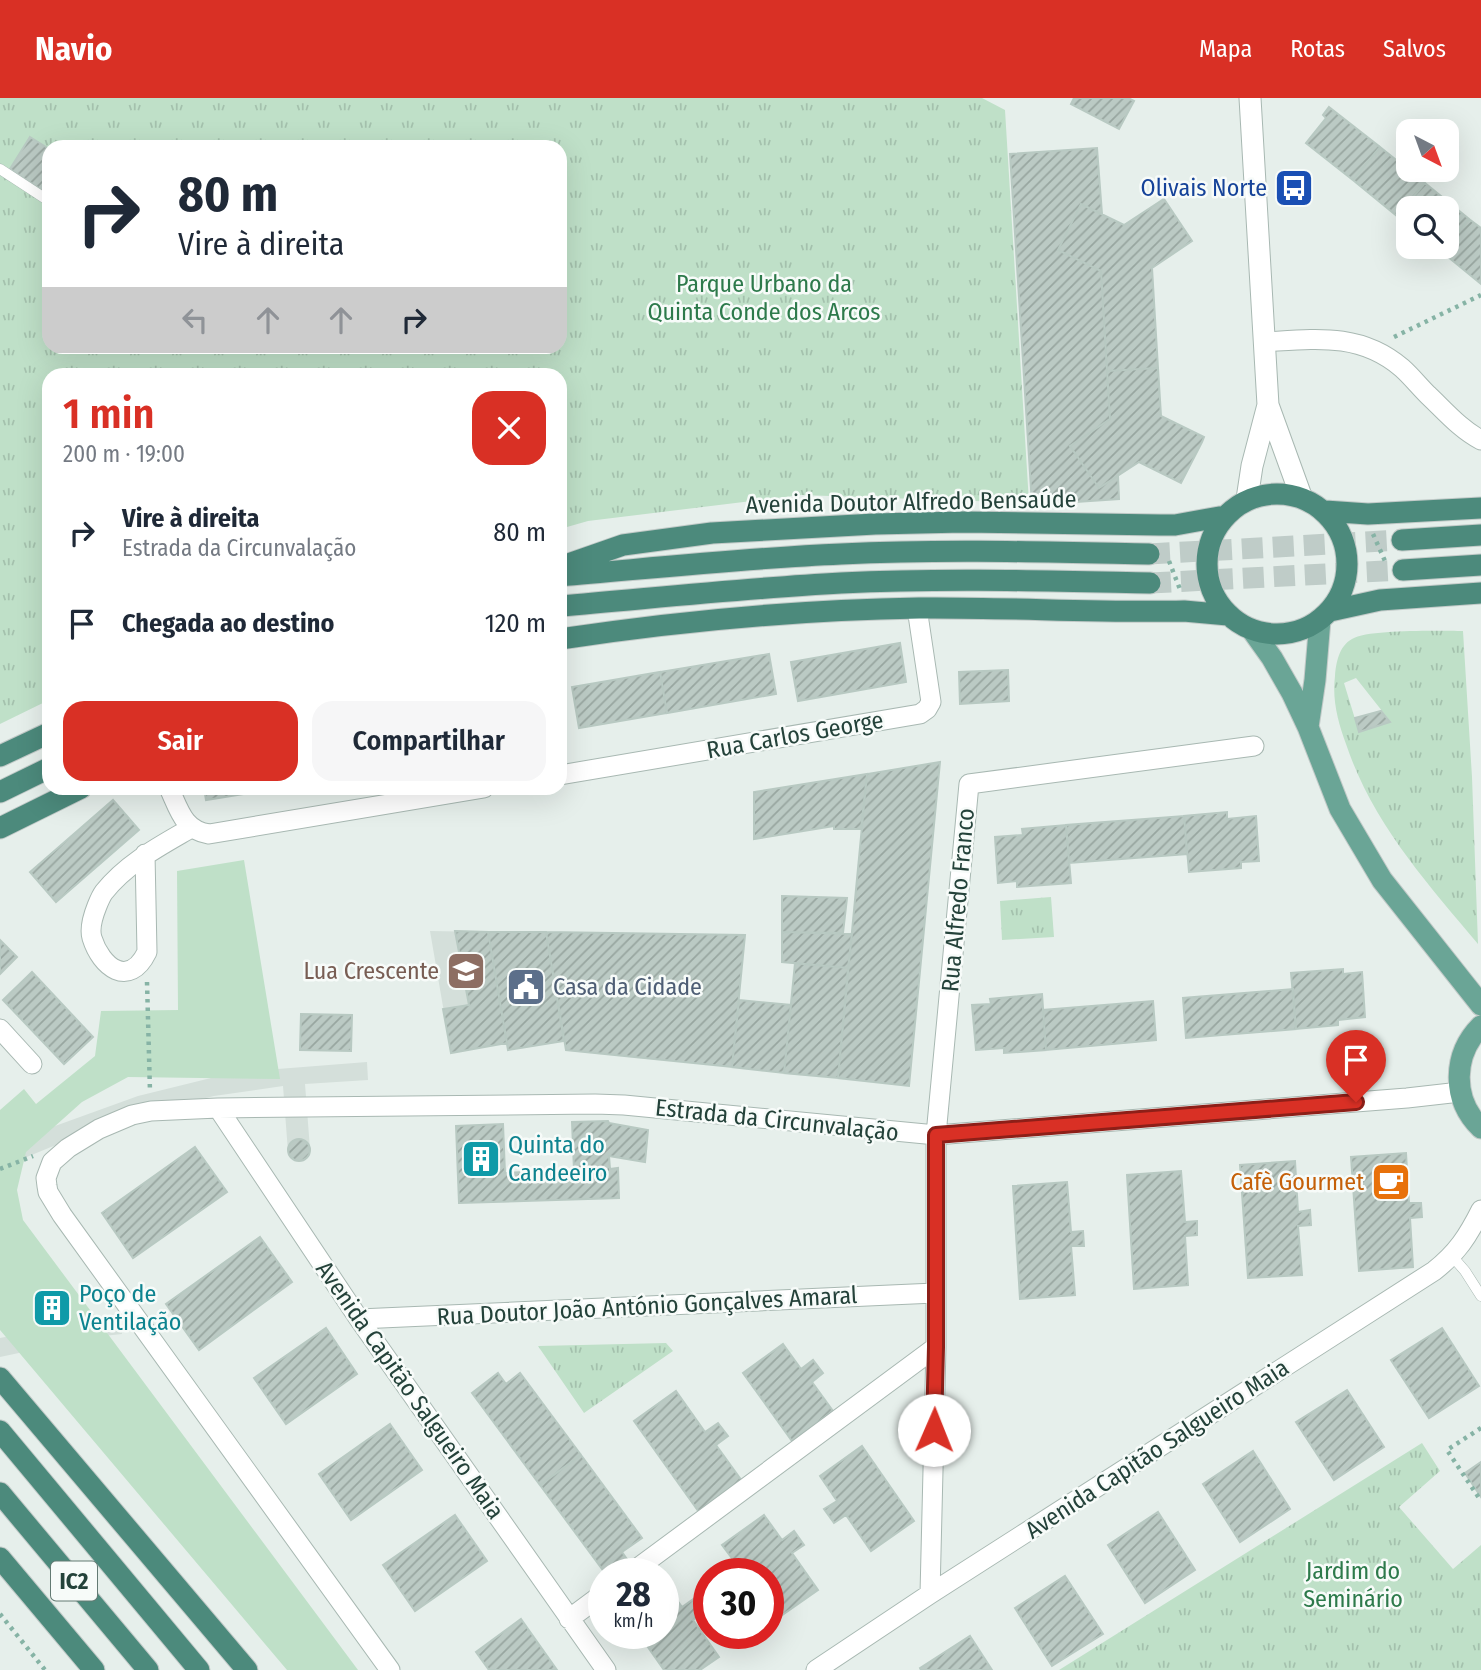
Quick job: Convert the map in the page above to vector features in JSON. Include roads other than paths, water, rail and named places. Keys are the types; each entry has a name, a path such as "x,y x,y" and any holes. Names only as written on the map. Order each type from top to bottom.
{"highway":[{"path":"1325,615 1344,587 1348,559 1341,533 1325,511 1301,496 1274,492 1247,499 1225,516 1210,539 1206,566 1212,593 1228,615 1252,630 1275,634 1298,631 1325,615 1380,600 1481,593"},
{"path":"1325,511 1368,514 1481,508"},
{"name":"Avenida Doutor Alfredo Bensaúde","path":"567,565 623,545 712,533 912,523 1175,525 1225,516"},
{"path":"1402,540 1481,536"},
{"name":"Avenida Doutor Alfredo Bensaúde","path":"567,575 840,554 968,550 1157,552"},
{"path":"1394,566 1481,565"},
{"path":"567,605 715,591 843,583 969,580 1150,583"},
{"path":"567,616 622,601"},
{"path":"567,638 715,620 918,608 1184,611 1228,615"},
{"path":"0,757 42,736"},
{"path":"0,792 42,771"},
{"path":"0,828 66,795"},
{"path":"0,1378 247,1670"},
{"name":"IC2","path":"0,1431 198,1670"},
{"name":"IC2","path":"0,1493 148,1670"},
{"path":"0,1558 94,1670"}],"main road":[{"path":"1308,727 1325,615"},
{"path":"1252,630 1292,693 1340,809 1382,880 1481,1005"},
{"path":"1481,1026 1470,1037 1460,1064 1460,1092 1471,1118 1481,1128"}],"street":[{"path":"1250,98 1268,405 1301,496"},
{"path":"1264,342 1321,338 1364,346 1402,368 1453,420 1481,440"},
{"path":"1247,499 1251,466 1268,405"},
{"name":"Rua Carlos George","path":"567,774 920,714 928,709 931,702 918,608"},
{"name":"Rua Alfredo Franco","path":"936,1135 969,784 1254,746"},
{"path":"172,795 191,828 209,834 442,795"},
{"path":"145,854 147,953 134,970 124,972 112,968 101,958 92,936 92,918 102,893 145,854 191,828"},
{"path":"0,1029 32,1064"},
{"name":"Estrada da Circunvalação","path":"390,1670 48,1192 46,1178 52,1162 68,1148 117,1120 151,1111 218,1108 624,1105 936,1135 1460,1092"},
{"name":"Avenida Capitão Salgueiro Maia","path":"218,1108 359,1319 606,1670"},
{"path":"930,1594 936,1347 936,1135"},
{"name":"Avenida Capitão Salgueiro Maia","path":"816,1670 1446,1262 1464,1242 1481,1210"},
{"name":"Rua Doutor João António Gonçalves Amaral","path":"359,1319 935,1293"},
{"path":"651,1558 936,1347"},
{"path":"569,1619 588,1605"}],"lane":[{"path":"0,169 42,196"},
{"path":"1452,1256 1481,1296"}],"tunnel":[{"path":"1149,554 1402,540"},
{"path":"1150,583 1403,570"}],"place":[{"name":"Olivais Norte","path":"1294,188"},
{"name":"Lua Crescente","path":"466,971"},
{"name":"Casa da Cidade","path":"526,987"},
{"name":"Quinta do Candeeiro","path":"481,1159"},
{"name":"Cafè Gourmet","path":"1391,1182"},
{"name":"Poço de Ventilação","path":"52,1308"}],"park label":[{"name":"Parque Urbano da Quinta Conde dos Arcos","path":"764,298"},
{"name":"Jardim do Seminário","path":"1353,1585"}]}
